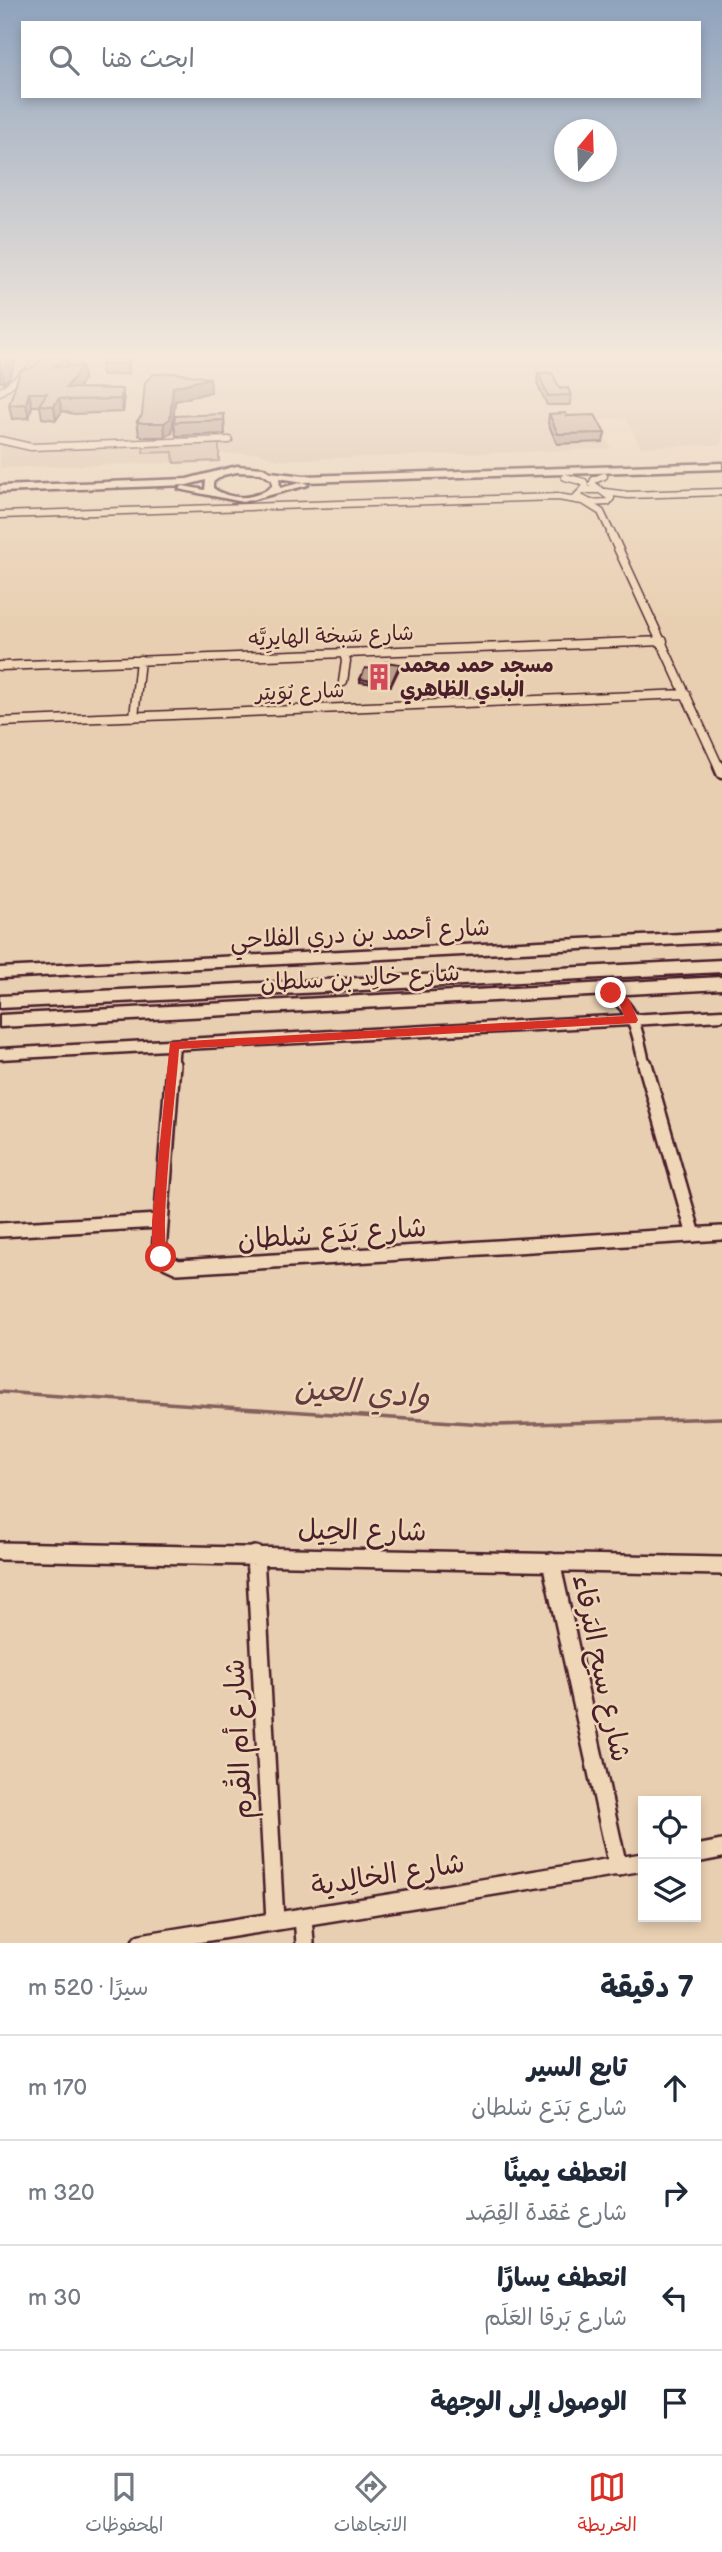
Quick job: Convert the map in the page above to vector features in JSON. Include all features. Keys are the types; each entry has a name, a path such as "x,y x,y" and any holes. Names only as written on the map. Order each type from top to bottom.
{"main road":[{"path":"0,489 178,483 248,469 304,479 722,466"},
{"path":"0,494 185,489 243,499 305,485 722,472"},
{"path":"214,494 208,484 218,474"},
{"path":"271,474 277,481 271,492"},
{"name":"شارع خالِد بن سلطان","path":"0,1002 722,966"},
{"path":"333,1004 333,999 339,995 441,987 473,978"},
{"name":"شارع خالِد بن سلطان","path":"0,1021 722,983"}],"street":[{"path":"21,445 31,447 97,445"},
{"path":"601,512 610,496 592,482 604,476"},
{"path":"565,477 584,482 586,486 577,496 601,512 722,773"},
{"path":"558,498 581,491 628,495 722,492"},
{"path":"0,515 558,498 583,502 608,501 628,495"},
{"name":"شارع سَبخة الهايرِيَّه","path":"0,666 663,641"},
{"path":"343,682 346,661 344,653"},
{"path":"134,716 139,660"},
{"name":"شارع بُوَيتِر","path":"0,722 686,694"},
{"name":"شارع أحمد بن دري الفلاحي","path":"0,973 722,937"},
{"path":"631,1014 633,996 646,987"},
{"path":"602,990 618,997 631,1014 694,1235"},
{"path":"0,1054 631,1014 722,1015"},
{"name":"شارع بَدَع سُلطان","path":"174,1045 159,1221 159,1252 170,1264 187,1268 722,1233"},
{"path":"0,1230 159,1221"},
{"name":"شارع الحِيل","path":"0,1551 722,1566"},
{"name":"شارع أم القُرم","path":"255,1555 275,1921"},
{"name":"شارع سيح البَرقاء","path":"551,1562 618,1867"},
{"path":"701,1853 722,1849"},
{"name":"شارع الخالِدية","path":"141,1943 638,1863"},
{"path":"303,1917 305,1943"}],"shaded area":[{"path":"0,445 609,445 611,449 278,460 259,453 219,454 219,461 0,468"},
{"path":"144,445 219,445 219,461 174,463 173,452 143,453"},
{"path":"640,445 722,445 722,445 641,447"}],"building":[{"name":"مسجد حمد محمد البادي الظاهري","path":"385,662 400,664 391,684 360,679 365,668 381,670"}],"waterway":[{"name":"وادي العين","path":"0,1392 498,1425 722,1418"}],"place":[{"name":"مسجد حمد محمد البادي الظاهري","path":"379,677"}],"route":[{"path":"161,1257 159,1221 174,1045 632,1020 624,1002 611,993"}]}
